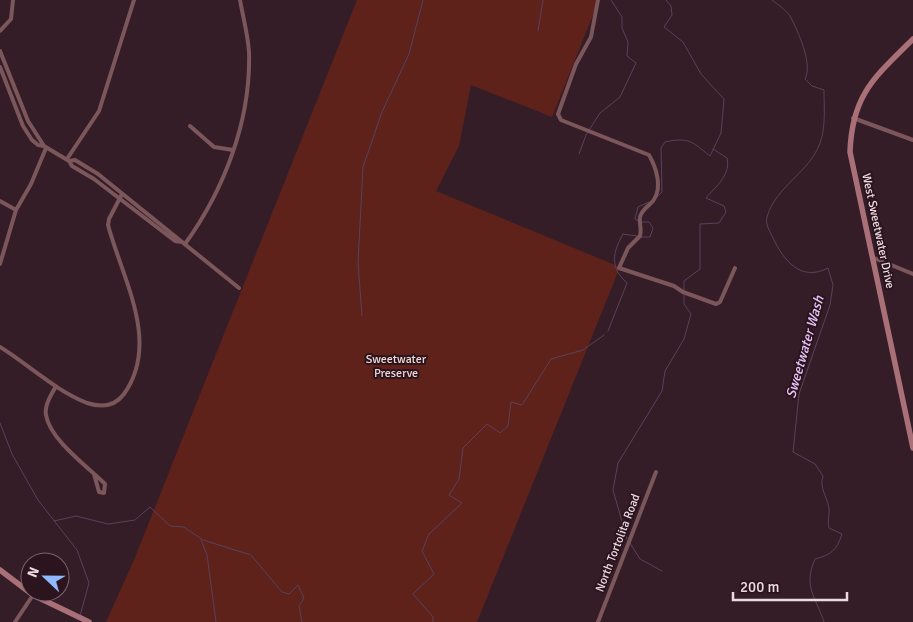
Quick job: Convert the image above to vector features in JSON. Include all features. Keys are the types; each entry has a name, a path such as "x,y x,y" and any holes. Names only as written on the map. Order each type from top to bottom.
{"street":[{"path":"0,31 11,19 13,0"},
{"path":"68,160 99,111 134,0"},
{"path":"183,243 205,216 216,194 233,150 244,112 249,54 240,0"},
{"path":"598,0 590,36 576,64 558,114 561,120 649,155 656,168 657,187 655,197 640,216 640,236 628,248 619,268 674,286 712,303 720,302 735,268"},
{"name":"West Sweetwater Drive","path":"913,39 872,81 862,96 853,118 850,152 913,448"},
{"path":"0,51 28,121 45,147"},
{"path":"0,67 23,126 38,146 45,147 68,160 72,166 176,241 183,243"},
{"path":"853,118 913,140"},
{"path":"190,126 214,147 233,150"},
{"path":"0,264 16,210 31,184 45,147"},
{"path":"68,160 75,160 83,164 178,236 183,243 239,288"},
{"path":"0,347 56,386 87,403 108,406 118,401 126,392 137,364 140,340 139,325 108,225 122,194"},
{"path":"0,201 16,210"},
{"path":"874,258 913,274"},
{"path":"56,386 46,408 53,432 105,484 104,493 96,489 94,474"},
{"name":"North Tortolita Road","path":"598,622 656,472"},
{"path":"0,570 20,585"},
{"path":"15,622 28,602"},
{"path":"48,602 89,622"}],"green space":[{"name":"Sweetwater Preserve","path":"357,0 599,0 552,117 471,85 459,146 436,191 620,267 477,622 106,622 134,560"}],"waterway":[{"path":"362,316 358,263 363,167 382,112 409,54 423,0"},
{"path":"538,31 543,0"},
{"path":"579,154 586,135 600,113 620,97 636,63 627,56 628,42 622,28 622,17 611,0"},
{"path":"655,199 662,192 661,148 665,142 685,140 710,156 721,133 724,99 701,74 683,42 664,27 672,15 671,6 666,0"},
{"name":"Sweetwater Wash","path":"772,0 790,16 797,30 806,56 807,73 805,79 812,86 824,90 824,123 820,143 809,163 777,197 767,217 768,228 777,246 788,261 802,271 818,272 828,268 833,285 830,305 799,394 793,452 815,464 823,476 823,488 829,508 829,528 842,534 833,551 815,559 810,577 812,591 824,622"},
{"path":"684,291 684,281 700,269 700,224 719,223 726,212 724,206 706,198 722,180 728,164 727,158 713,149"},
{"path":"638,221 635,219 638,207 649,202"},
{"path":"641,237 650,237 653,228 649,222 642,222"},
{"path":"608,331 627,283 617,271 614,259 615,253 623,234 637,236"},
{"path":"627,539 613,490 618,463 662,391 665,371 684,339 691,314 684,304 684,295"},
{"path":"433,622 433,617 413,594 434,574 422,551 429,534 462,503 449,495 459,479 463,448 487,424 500,433 508,426 511,402 522,405 551,359 583,350 604,335"},
{"path":"0,423 12,454 38,500 77,550 89,583 80,616"},
{"path":"54,521 76,516 108,524 135,520 150,507 170,526 184,527 203,540 251,555 282,592 289,594 298,585 304,598 299,606 302,622"},
{"path":"201,540 207,555 216,622"},
{"path":"630,543 640,559 662,571"}]}
